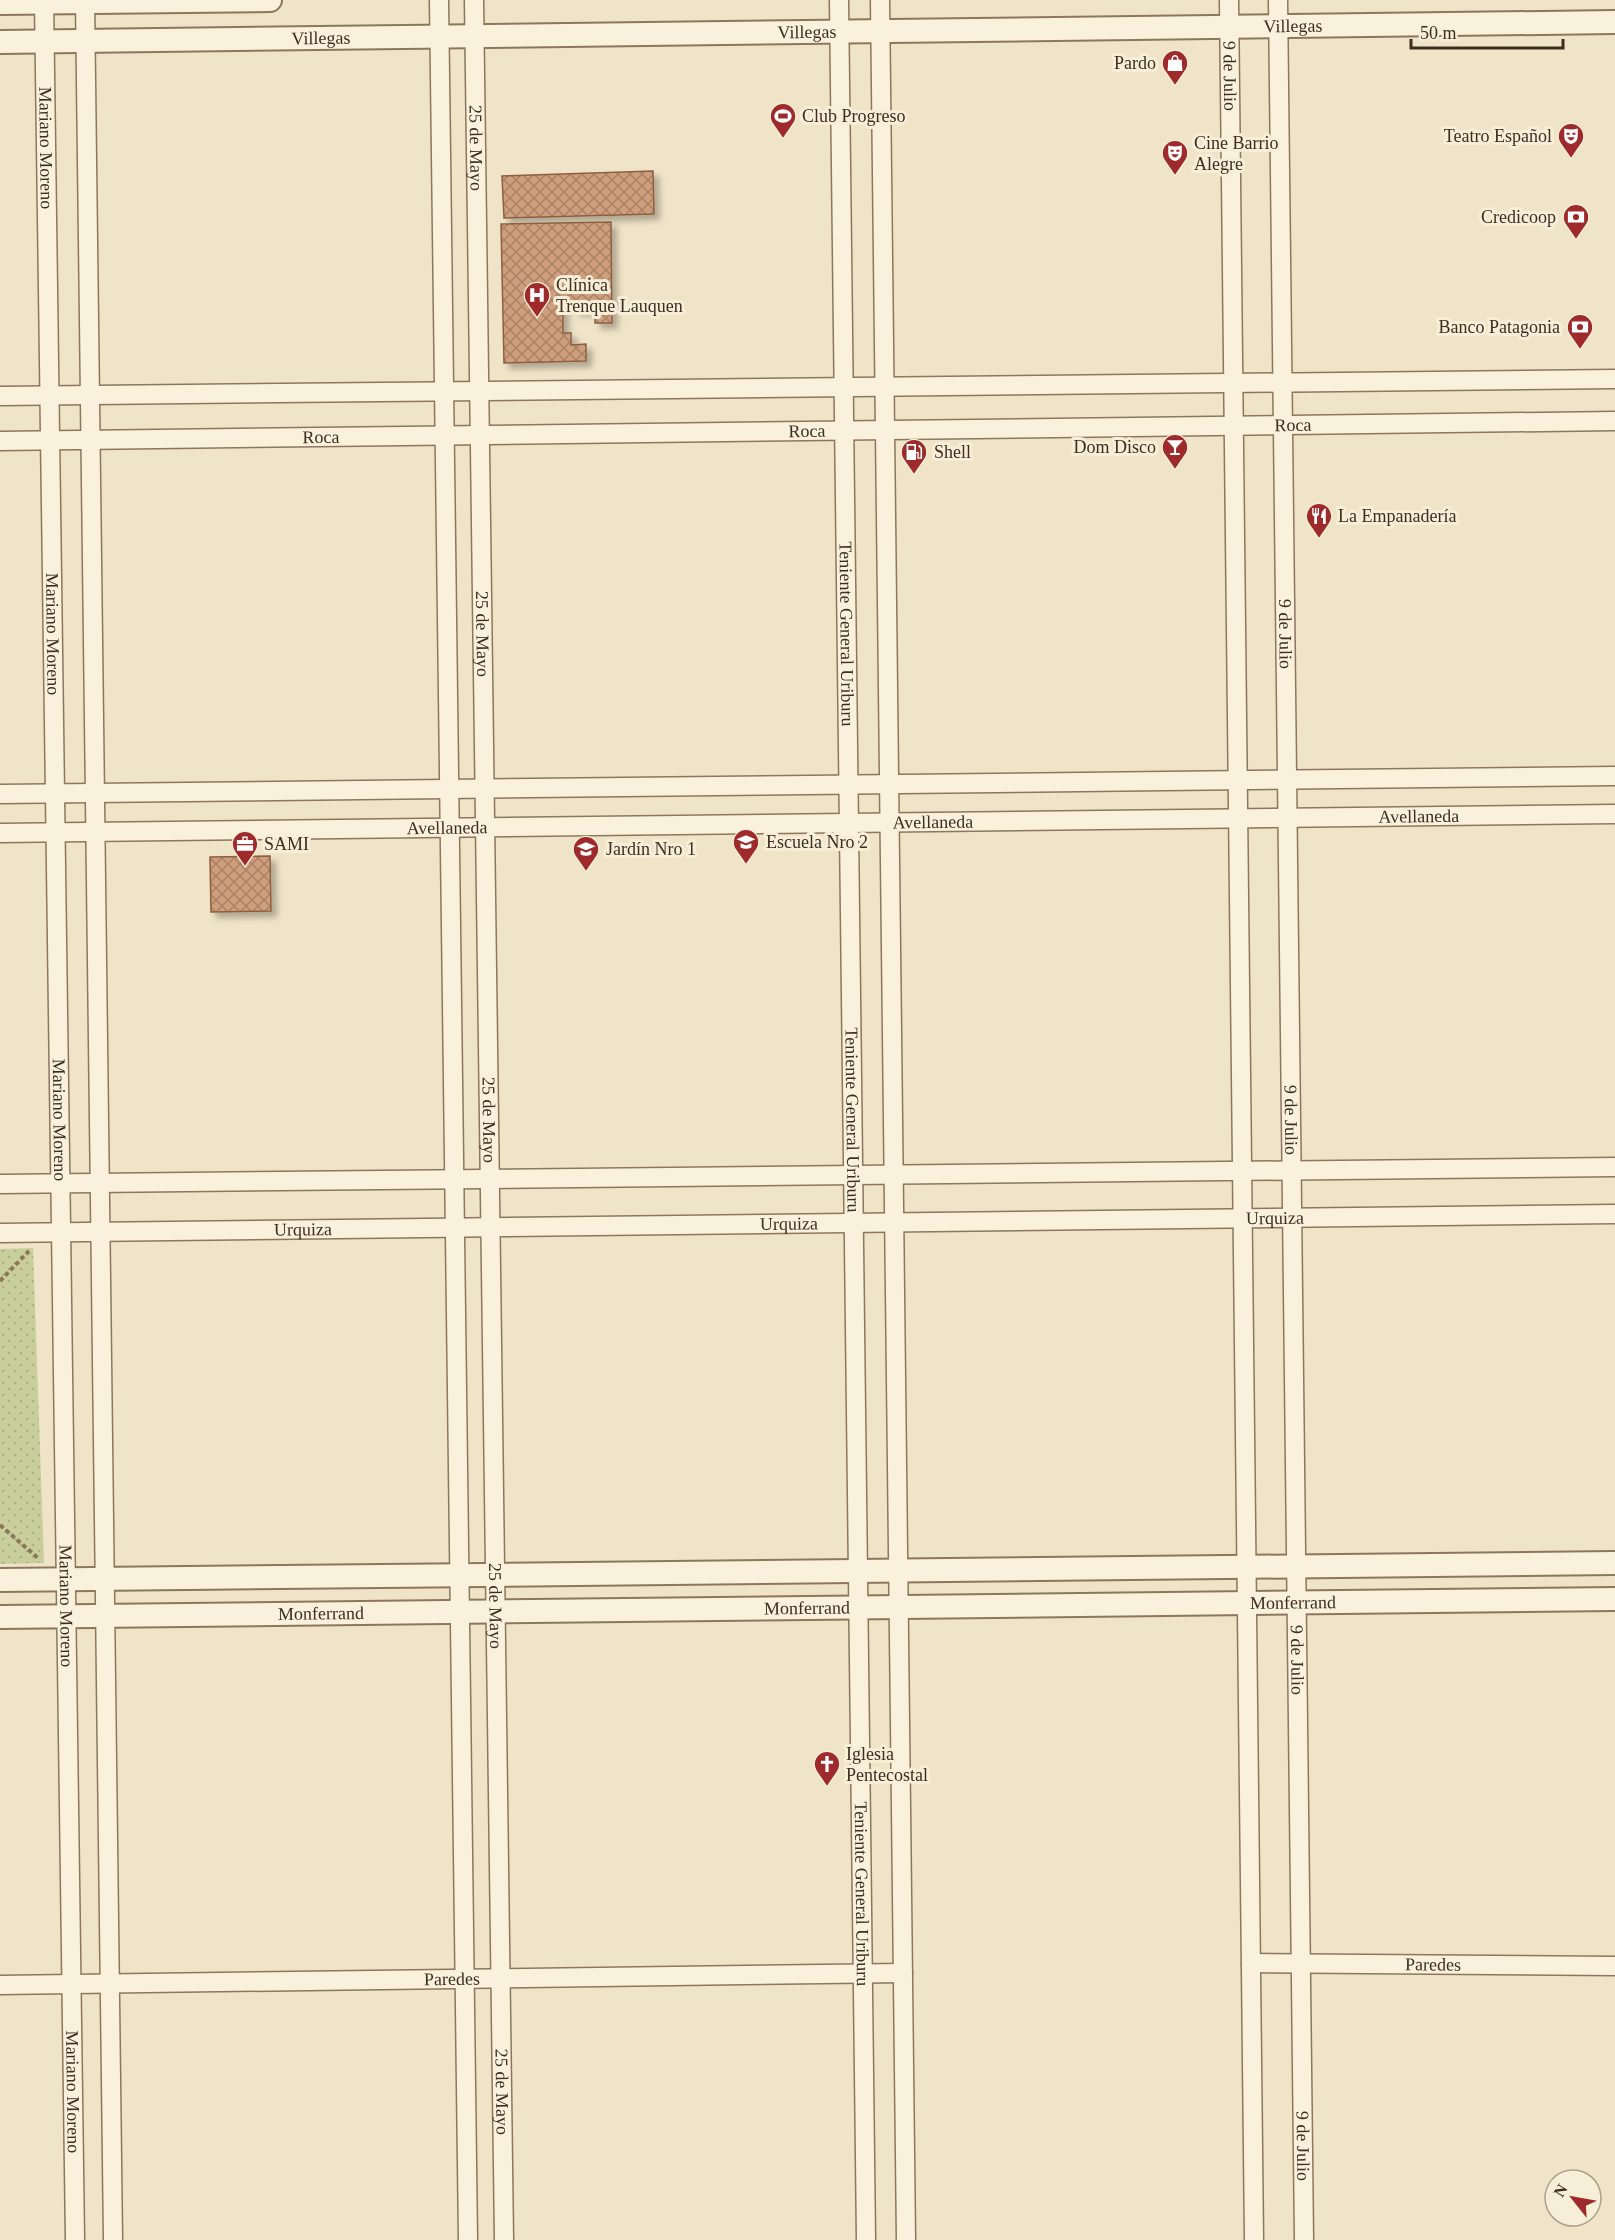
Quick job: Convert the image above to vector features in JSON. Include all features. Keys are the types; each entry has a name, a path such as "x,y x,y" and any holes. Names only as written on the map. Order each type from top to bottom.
{"street":[{"path":"0,3 270,0"},
{"name":"25 de Mayo","path":"439,0 468,2240"},
{"name":"25 de Mayo","path":"474,0 504,2240"},
{"name":"Teniente General Uriburu","path":"839,0 866,2240"},
{"path":"880,0 906,2240"},
{"name":"9 de Julio","path":"1229,0 1254,2240"},
{"name":"9 de Julio","path":"1278,0 1304,2240"},
{"name":"Mariano Moreno","path":"44,1 75,2240"},
{"path":"85,1 113,2240"},
{"name":"Villegas","path":"0,42 1615,22"},
{"path":"0,396 1615,379"},
{"name":"Roca","path":"0,441 1615,421"},
{"name":"Avellaneda","path":"0,794 1615,776"},
{"name":"Avellaneda","path":"0,833 1615,814"},
{"path":"0,1184 1615,1167"},
{"name":"Urquiza","path":"0,1233 1615,1214"},
{"name":"Monferrand","path":"0,1580 1615,1563"},
{"name":"Monferrand","path":"0,1617 1615,1599"},
{"name":"Paredes","path":"1251,1963 1615,1966"},
{"name":"Paredes","path":"0,1985 903,1973"}],"path":[{"path":"0,1281 33,1248"},
{"path":"0,1525 44,1563"}],"green space":[{"path":"33,1248 44,1563 0,1564 0,1249"}],"building":[{"path":"653,171 654,214 504,218 502,176"},
{"path":"611,222 612,323 595,323 595,310 575,310 575,304 563,304 563,333 571,333 571,345 586,344 586,361 504,363 501,224"},
{"path":"270,856 271,911 211,912 210,857"}],"place":[{"name":"Pardo","path":"1175,86"},
{"name":"Club Progreso","path":"783,139"},
{"name":"Teatro Español","path":"1571,159"},
{"name":"Cine Barrio Alegre","path":"1175,176"},
{"name":"Credicoop","path":"1576,240"},
{"name":"Clínica Trenque Lauquen","path":"537,318"},
{"name":"Banco Patagonia","path":"1580,350"},
{"name":"Dom Disco","path":"1175,470"},
{"name":"Shell","path":"914,475"},
{"name":"La Empanadería","path":"1319,539"},
{"name":"Escuela Nro 2","path":"746,865"},
{"name":"SAMI","path":"245,867"},
{"name":"Jardín Nro 1","path":"586,872"},
{"name":"Iglesia Pentecostal","path":"827,1787"}]}
